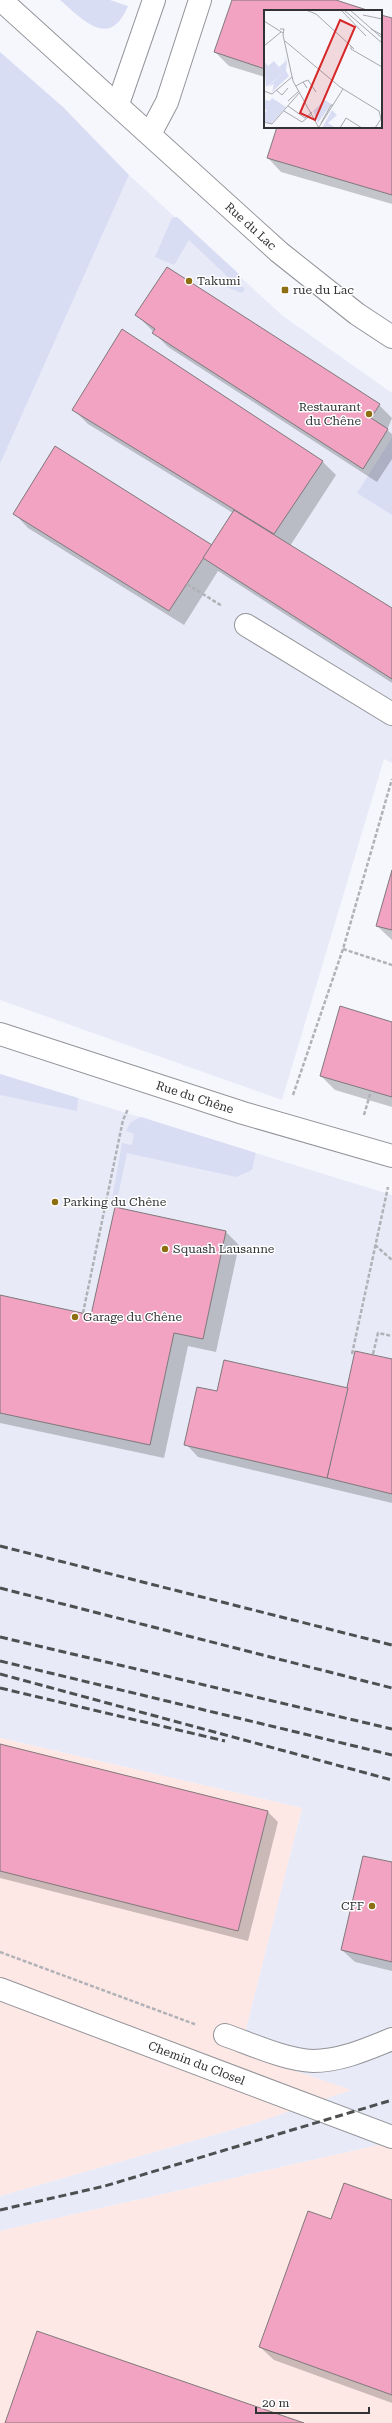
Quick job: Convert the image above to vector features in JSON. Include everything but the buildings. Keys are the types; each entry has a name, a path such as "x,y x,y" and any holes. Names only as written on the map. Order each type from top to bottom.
{"street":[{"name":"Rue du Lac","path":"1,0 118,104 278,252 357,314 392,337"},
{"path":"118,104 154,0"},
{"path":"150,134 167,102 200,0"},
{"path":"246,625 392,714"},
{"name":"Rue du Chêne","path":"0,1034 283,1125 392,1156"},
{"name":"Chemin du Closel","path":"0,1989 392,2137"},
{"path":"225,2035 277,2053 312,2061 354,2055 392,2039"}],"path":[{"path":"187,584 216,602"},
{"path":"283,1125 343,950 392,779"},
{"path":"343,950 392,965"},
{"path":"363,1119 371,1091"},
{"path":"83,1313 123,1120 128,1109"},
{"path":"352,1354 388,1187"},
{"path":"375,1245 392,1260"},
{"path":"373,1354 378,1333 392,1336"},
{"path":"0,1952 225,2035"}],"shaded area":[{"path":"60,0 110,0 128,6 121,19 113,26 105,29 96,27 87,22"},
{"path":"0,52 63,107 129,175 0,464"},
{"path":"129,175 283,316 392,393 392,763 384,759 282,1100 0,1000 0,464"},
{"path":"177,217 239,274 235,280 245,289 242,293 226,287 230,279 189,240 174,265 155,257 172,218"},
{"path":"392,438 392,515 357,493"},
{"path":"0,1074 392,1195 392,2142 0,2231 0,2196 255,2123 350,2090 240,2052 302,1808 0,1738"},
{"path":"0,1074 78,1098 77,1111 0,1095"},
{"path":"141,1117 256,1153 252,1170 236,1177 127,1153 117,1201 112,1199 122,1143 132,1145 134,1134 126,1131 131,1122"},
{"path":"0,1738 302,1808 240,2052 351,2090 255,2123 0,2196"},
{"path":"392,2142 392,2423 0,2423 0,2231"}],"railway":[{"path":"0,1546 392,1645"},
{"path":"0,1588 392,1688"},
{"path":"0,1637 392,1729"},
{"path":"0,1661 392,1755"},
{"path":"0,1674 392,1780"},
{"path":"0,1688 225,1741"},
{"path":"0,2210 105,2186 392,2100"}],"place":[{"name":"Takumi","path":"189,281"},
{"name":"rue du Lac","path":"285,290"},
{"name":"Restaurant du Chêne","path":"369,414"},
{"name":"Parking du Chêne","path":"55,1202"},
{"name":"Squash Lausanne","path":"165,1249"},
{"name":"Garage du Chêne","path":"75,1317"},
{"name":"CFF","path":"372,1906"}]}
